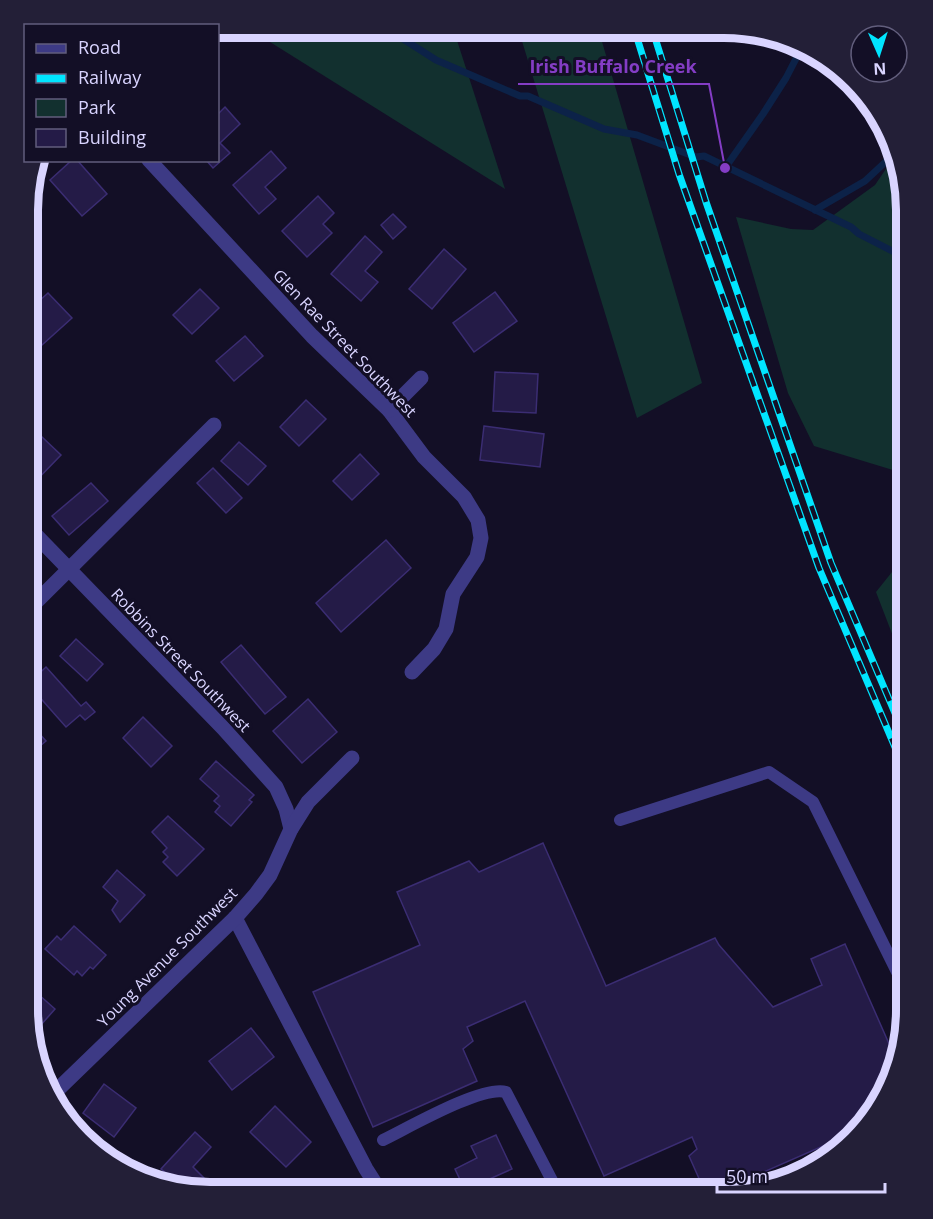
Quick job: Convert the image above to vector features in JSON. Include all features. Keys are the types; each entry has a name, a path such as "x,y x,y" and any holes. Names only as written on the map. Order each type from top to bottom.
{"street":[{"name":"Glen Rae Street Southwest","path":"151,162 312,336 389,410 424,457 464,496 478,520 481,538 477,557 453,594 446,629 434,649 412,672"},
{"path":"389,410 421,378"},
{"path":"38,600 214,425"},
{"name":"Robbins Street Southwest","path":"38,537 223,728 276,787 286,809 291,830"},
{"name":"Young Avenue Southwest","path":"57,1090 235,918 270,875 291,830 308,802 352,758"},
{"path":"235,918 374,1182"}],"lane":[{"path":"620,820 769,772 813,802 895,968"},
{"path":"383,1140 478,1094 498,1090 506,1092 553,1182"}],"green space":[{"path":"264,38 456,38 505,189"},
{"path":"521,38 601,38 702,383 637,418"},
{"path":"890,164 896,209 896,471 814,446 788,393 736,217 791,229 813,230 875,185"},
{"path":"896,568 895,643 876,592"}],"building":[{"path":"225,107 240,124 220,143 230,153 213,168 208,162 219,162 219,113"},
{"path":"271,151 286,168 265,187 276,199 259,214 233,185"},
{"path":"70,162 79,162 107,194 82,216 50,180"},
{"path":"318,196 334,213 323,224 332,233 307,257 282,231"},
{"path":"393,214 406,227 393,239 381,225"},
{"path":"365,236 382,252 365,271 378,282 361,301 331,274"},
{"path":"444,249 466,269 432,309 409,289"},
{"path":"200,289 219,308 192,334 173,315"},
{"path":"495,292 517,321 474,352 453,323"},
{"path":"48,293 72,318 42,345 38,341 38,302"},
{"path":"245,336 263,356 234,381 216,361"},
{"path":"495,372 538,374 536,413 493,411"},
{"path":"306,400 326,419 299,446 280,427"},
{"path":"484,426 544,434 540,467 480,460"},
{"path":"41,436 61,455 38,479 38,439"},
{"path":"239,442 266,466 248,485 221,461"},
{"path":"360,454 379,474 352,500 333,481"},
{"path":"213,468 242,498 226,513 197,483"},
{"path":"91,483 108,501 69,535 52,516"},
{"path":"386,540 411,568 341,632 316,603"},
{"path":"76,639 103,664 87,681 60,656"},
{"path":"241,645 286,697 265,714 221,662"},
{"path":"46,667 81,706 86,702 95,712 85,720 80,715 66,727 38,695 38,675"},
{"path":"308,699 337,732 302,763 273,731"},
{"path":"143,717 172,746 151,767 123,738"},
{"path":"38,732 46,741 38,748"},
{"path":"216,761 254,795 249,800 252,802 231,826 215,812 220,806 214,801 219,796 200,779"},
{"path":"168,816 204,849 177,876 163,862 168,857 163,852 167,848 152,832"},
{"path":"543,843 606,986 715,938 773,1007 822,985 811,959 845,944 891,1048 878,1086 853,1123 835,1141 745,1180 701,1182 689,1156 697,1149 692,1137 604,1176 525,1001 467,1027 473,1041 463,1049 477,1081 373,1127 313,992 420,945 397,892 469,861 479,872"},
{"path":"117,870 145,895 120,922 112,910 118,901 103,887"},
{"path":"74,926 106,955 93,969 90,967 82,976 77,971 74,975 45,949 57,936 61,940"},
{"path":"38,994 55,1009 39,1027"},
{"path":"251,1028 274,1057 232,1090 209,1061"},
{"path":"104,1084 136,1108 114,1137 83,1113"},
{"path":"275,1106 311,1142 286,1167 250,1132"},
{"path":"195,1132 211,1147 193,1167 204,1178 201,1181 171,1177 161,1169"},
{"path":"496,1135 512,1169 483,1182 461,1182 455,1169 477,1158 471,1146"}],"waterway":[{"path":"402,38 436,60 604,129 637,135 696,157 704,156 851,227 859,234 896,253"},
{"path":"725,168 763,114 798,54"},
{"path":"815,210 865,181 888,160"}],"railway":[{"path":"637,38 679,174 819,568 895,748"},
{"path":"655,38 706,202 831,563 895,714"}],"place":[{"name":"Irish Buffalo Creek","path":"725,168"}]}
